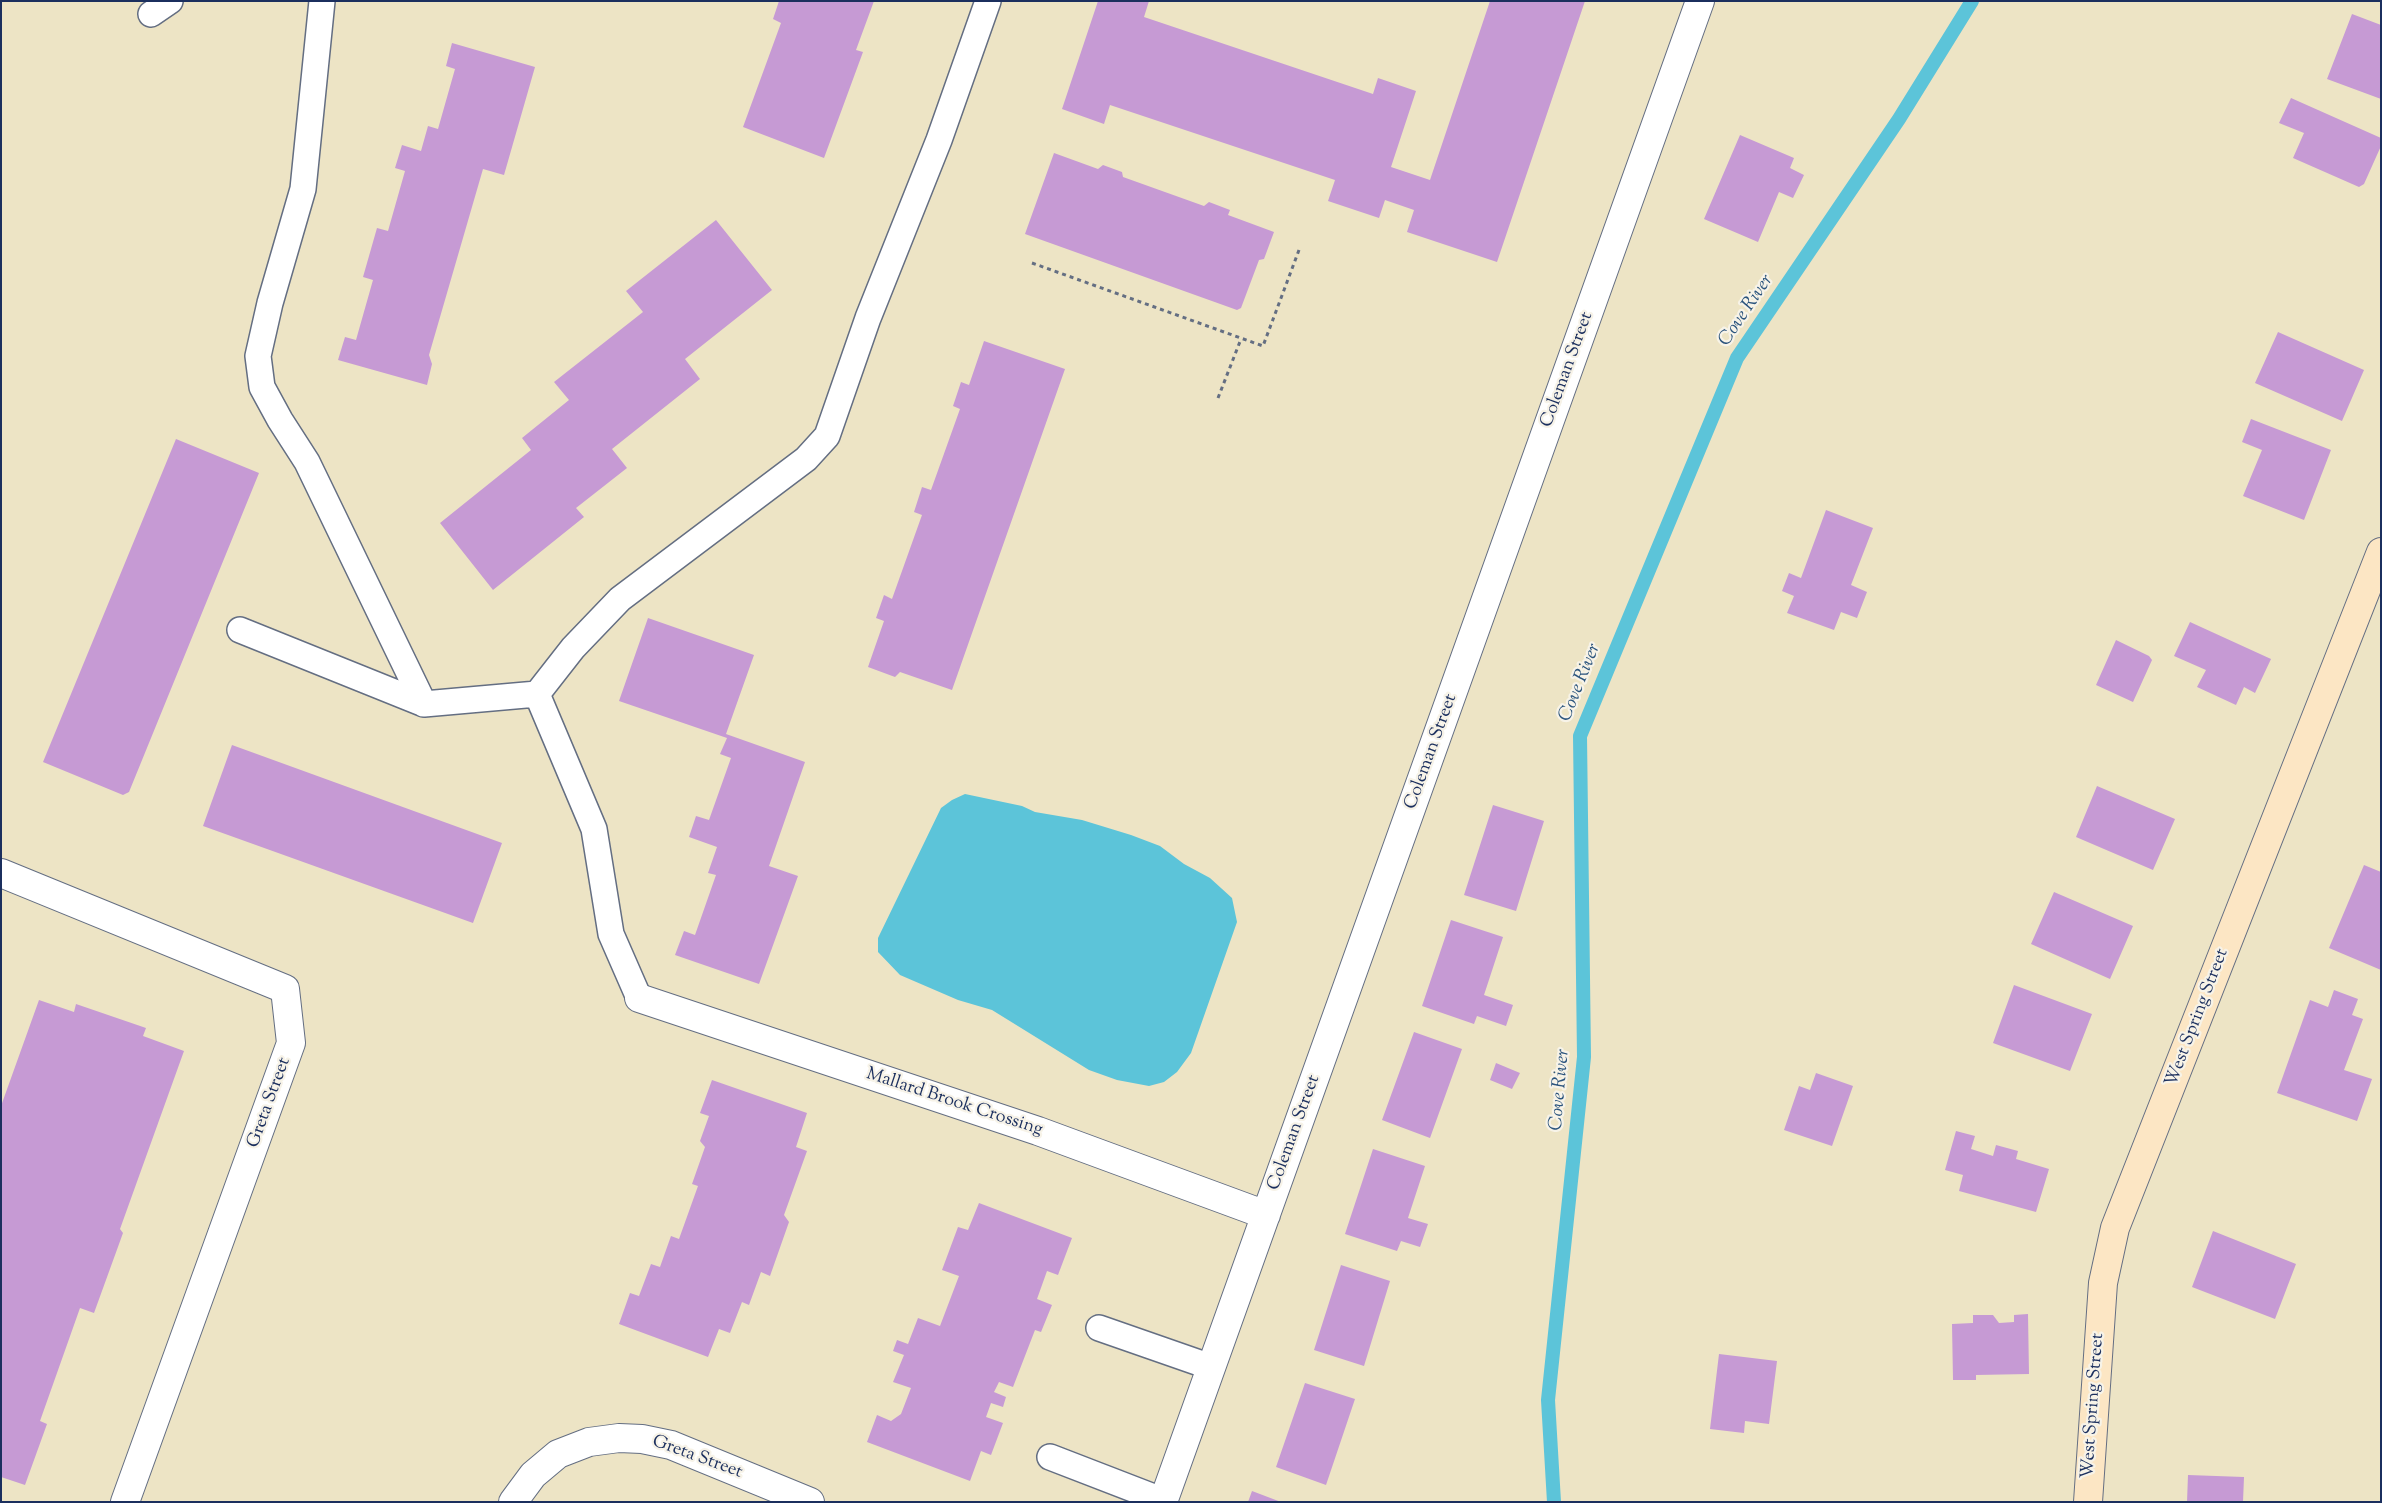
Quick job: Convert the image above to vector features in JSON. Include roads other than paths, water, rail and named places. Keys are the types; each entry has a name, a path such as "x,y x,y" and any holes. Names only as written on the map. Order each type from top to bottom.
{"main road":[{"name":"West Spring Street","path":"2088,1502 2103,1283 2116,1228 2381,552"}],"street":[{"name":"Coleman Street","path":"1163,1501 1700,1"},
{"name":"Greta Street","path":"1,873 285,989 291,1043 125,1502"},
{"name":"Mallard Brook Crossing","path":"639,998 1038,1131 1266,1214"},
{"name":"Greta Street","path":"513,1502 533,1475 558,1454 589,1442 619,1438 642,1439 671,1445 810,1502"}],"lane":[{"path":"322,1 303,190 270,304 258,356 262,387 280,420 307,462 424,704"},
{"path":"240,630 424,704 537,694 573,648 620,600 791,471 806,459 827,436 868,318 939,140 988,1"},
{"path":"537,694 594,829 611,934 639,998"},
{"path":"1099,1328 1211,1367"},
{"path":"1050,1457 1163,1501"}],"water":[{"path":"965,794 1022,806 1035,812 1082,820 1160,846 1184,864 1210,878 1232,898 1237,922 1191,1053 1177,1072 1164,1082 1149,1086 1117,1080 1089,1070 992,1010 958,1000 900,975 878,952 878,938 941,808"}],"waterway":[{"name":"Cove River","path":"1554,1502 1548,1400 1584,1057 1580,736 1737,358 1899,119 1972,1"}]}
